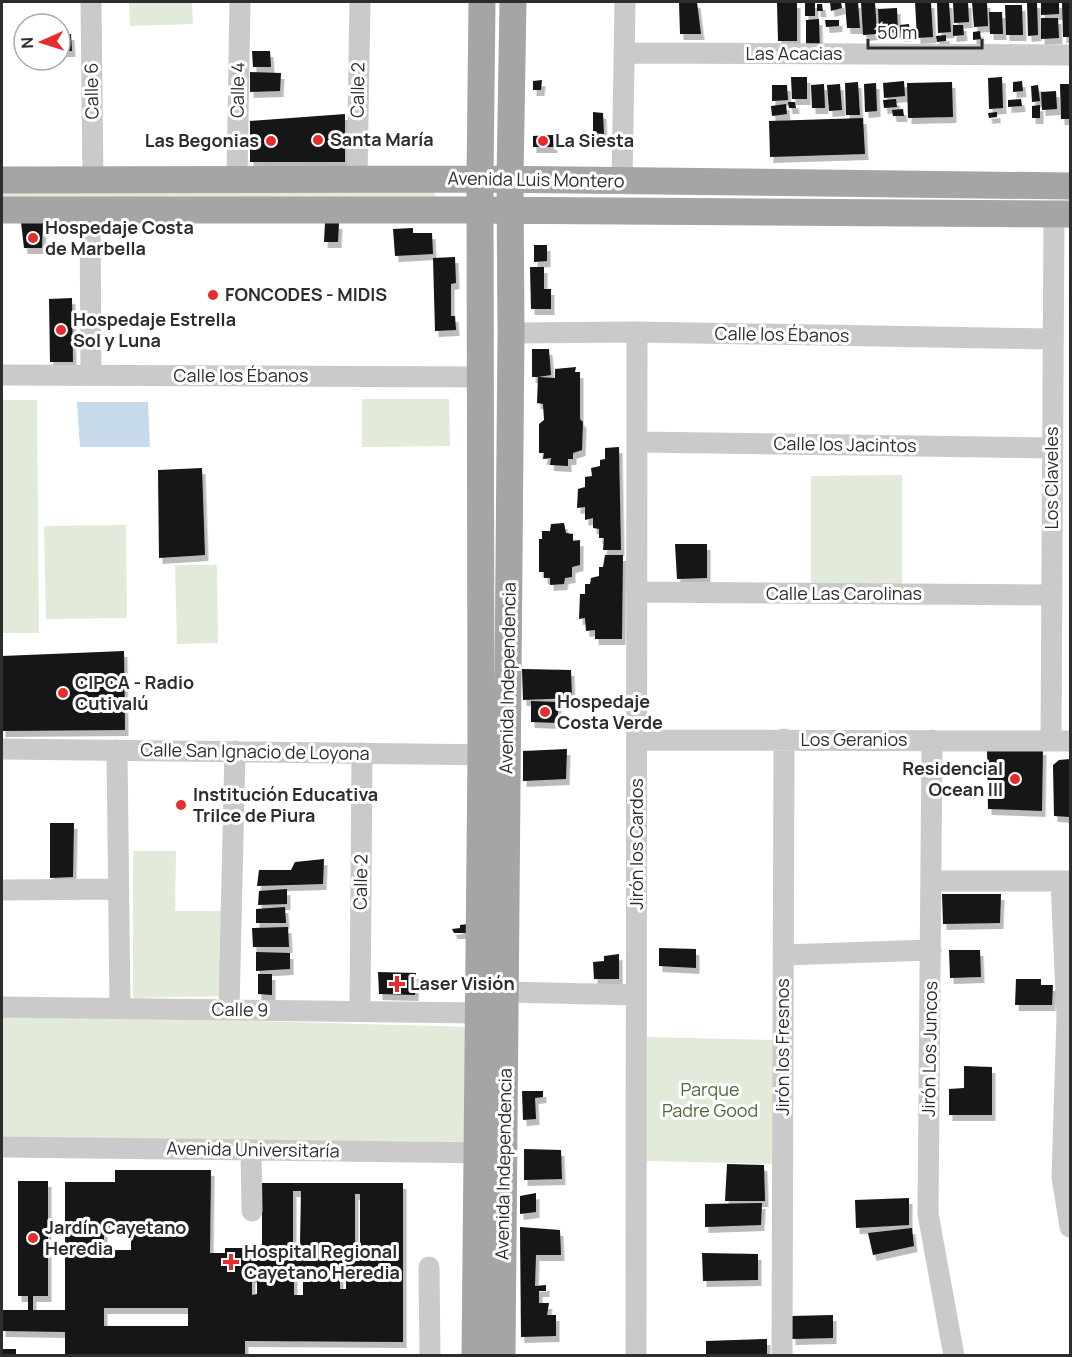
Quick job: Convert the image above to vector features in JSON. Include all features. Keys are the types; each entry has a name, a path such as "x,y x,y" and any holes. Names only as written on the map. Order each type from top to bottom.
{"main road":[{"name":"Avenida Independencia","path":"482,2 480,377 494,755 506,992 502,1356"},
{"name":"Avenida Independencia","path":"475,1356 478,1012 494,755 511,333 510,179 513,2"},
{"name":"Avenida Luis Montero","path":"2,180 510,179 1071,186"},
{"name":"Avenida Luis Montero","path":"2,210 510,210 1062,214"}],"street":[{"name":"Calle 6","path":"91,2 93,181"},
{"name":"Calle 4","path":"237,179 240,2"},
{"name":"Calle 2","path":"357,179 360,2"},
{"path":"622,182 626,53 625,2"},
{"name":"Las Acacias","path":"626,53 1071,55"},
{"path":"90,210 91,375"},
{"name":"Los Claveles","path":"1061,741 1052,595 1053,339 1062,214"},
{"name":"Calle los Ébanos","path":"511,333 637,332 1053,339"},
{"name":"Jirón los Cardos","path":"636,1356 637,332"},
{"name":"Calle los Ébanos","path":"2,375 480,377"},
{"name":"Calle los Jacintos","path":"637,442 1053,448"},
{"name":"Calle Las Carolinas","path":"637,592 1052,595"},
{"name":"Jirón los Fresnos","path":"782,1356 784,739"},
{"name":"Los Geranios","path":"637,740 1061,741"},
{"name":"Jirón Los Juncos","path":"932,740 928,1214 954,1356"},
{"name":"Calle San Ignacio de Loyona","path":"2,748 494,755"},
{"path":"117,750 120,1008"},
{"path":"229,1010 235,751"},
{"name":"Calle 2","path":"360,1011 362,753"},
{"path":"932,881 1066,881 1067,1017 1062,1178 1071,1227"},
{"path":"2,890 119,889"},
{"path":"783,955 931,950"},
{"path":"506,992 636,995"},
{"name":"Calle 9","path":"2,1007 478,1012"},
{"name":"Avenida Universitaría","path":"2,1148 504,1153"},
{"path":"251,1150 252,1211"},
{"path":"429,1267 430,1356"}],"green space":[{"path":"129,2 192,2 193,24 130,26"},
{"path":"2,188 429,188 437,197 2,201"},
{"path":"362,399 449,399 450,446 362,447"},
{"path":"2,400 37,400 39,633 2,633"},
{"path":"902,475 902,586 811,586 811,476"},
{"path":"126,525 127,618 46,619 44,526"},
{"path":"175,565 217,565 218,643 177,644"},
{"path":"133,851 176,851 175,911 222,911 221,996 133,998"},
{"path":"2,1014 473,1027 470,1142 2,1138"},
{"name":"Parque Padre Good","path":"647,1037 773,1040 773,1164 646,1161"}],"water":[{"path":"77,402 148,402 150,447 80,447"}],"building":[{"path":"679,2 697,2 701,34 680,34"},
{"path":"777,2 797,2 797,41 778,41"},
{"path":"805,2 815,2 815,16 805,16"},
{"path":"830,2 841,2 842,8 831,11"},
{"path":"858,2 860,28 847,28 845,3"},
{"path":"861,2 875,2 877,34 863,35"},
{"path":"915,2 931,2 933,37 917,38"},
{"path":"937,2 949,2 951,32 938,33"},
{"path":"953,2 968,2 969,22 954,23"},
{"path":"972,2 987,2 988,26 974,27"},
{"path":"1027,2 1037,2 1038,35 1028,36"},
{"path":"1041,2 1059,2 1059,14 1041,15"},
{"path":"1062,2 1070,2 1070,37 1063,37"},
{"path":"817,4 822,4 823,11 817,11"},
{"path":"1005,5 1022,5 1023,35 1006,35"},
{"path":"897,8 898,32 879,33 878,9"},
{"path":"989,12 1002,12 1003,34 990,34"},
{"path":"1041,18 1058,18 1059,38 1041,39"},
{"path":"819,19 820,51 806,51 806,20"},
{"path":"825,20 839,20 839,26 826,27"},
{"path":"909,24 910,35 901,36 900,25"},
{"path":"953,25 963,25 964,35 953,36"},
{"path":"980,31 981,39 973,40 973,32"},
{"path":"946,35 946,41 937,42 936,36"},
{"path":"252,51 270,51 271,67 253,67"},
{"path":"250,72 281,73 280,91 250,92"},
{"path":"791,77 807,77 807,99 792,99"},
{"path":"1002,77 1003,108 989,109 988,78"},
{"path":"542,80 541,90 533,90 533,81"},
{"path":"904,81 905,96 884,98 883,83"},
{"path":"1022,81 1023,91 1013,92 1013,82"},
{"path":"858,82 860,115 846,115 845,83"},
{"path":"952,82 953,117 908,118 907,83"},
{"path":"876,83 877,111 865,112 864,84"},
{"path":"824,84 825,108 812,108 811,85"},
{"path":"840,84 842,110 829,111 827,85"},
{"path":"1060,84 1070,84 1070,119 1061,119"},
{"path":"772,85 787,85 788,100 772,101"},
{"path":"1038,85 1040,101 1032,102 1031,86"},
{"path":"1056,91 1057,109 1042,110 1041,92"},
{"path":"896,99 897,107 884,108 883,100"},
{"path":"1021,99 1022,106 1008,107 1008,100"},
{"path":"788,102 795,102 796,108 789,108"},
{"path":"786,104 787,114 772,116 771,106"},
{"path":"1040,105 1040,118 1032,118 1032,106"},
{"path":"903,109 904,116 893,116 892,110"},
{"path":"593,112 603,113 604,134 593,133"},
{"path":"997,112 997,117 989,118 988,113"},
{"path":"345,114 345,162 250,162 250,121"},
{"path":"863,118 865,154 770,157 769,121"},
{"name":"La Siesta","path":"553,135 554,147 533,147 533,136"},
{"name":"Hospedaje Costa de Marbella","path":"21,222 43,222 42,248 24,248"},
{"path":"325,223 339,223 338,242 324,242"},
{"path":"413,228 413,233 432,233 433,254 395,256 393,229"},
{"path":"534,245 547,245 547,261 534,262"},
{"path":"455,257 456,283 451,284 451,316 455,316 456,330 435,331 433,258"},
{"path":"530,267 544,267 544,289 551,289 551,309 531,309"},
{"name":"Hospedaje Estrella Sol y Luna","path":"72,298 73,362 50,362 49,299"},
{"path":"532,349 549,349 551,375 532,377"},
{"path":"576,367 575,372 580,372 582,450 573,453 573,459 568,459 568,466 550,465 551,458 543,459 544,453 539,453 539,424 544,420 543,404 537,403 538,377 555,378 555,369"},
{"path":"619,447 621,550 603,550 604,538 599,538 599,529 593,528 593,518 585,520 585,507 577,508 578,489 585,487 585,477 592,476 591,468 600,466 600,460 605,459 605,448"},
{"path":"202,468 205,555 159,558 158,470"},
{"path":"564,523 566,533 573,534 573,541 580,540 580,565 572,567 572,577 565,578 564,584 550,585 550,578 544,578 544,572 539,572 539,539 542,539 542,531 550,531 551,524"},
{"path":"675,544 707,544 707,578 677,579"},
{"path":"605,555 623,555 622,639 595,639 595,630 586,631 585,618 579,619 580,594 585,594 585,584 590,584 591,578 599,576 599,567 603,567"},
{"name":"CIPCA - Radio Cutivalú","path":"124,651 125,730 2,731 2,656"},
{"path":"522,669 571,670 572,698 523,700"},
{"name":"Hospedaje Costa Verde","path":"531,701 558,702 558,723 531,722"},
{"path":"567,749 566,779 523,781 523,751"},
{"name":"Residencial Ocean III","path":"987,749 1043,749 1042,811 988,809"},
{"path":"1070,759 1070,817 1054,816 1053,765 1059,760"},
{"path":"50,823 74,823 73,877 50,878"},
{"path":"324,859 323,884 257,886 259,870 291,870 295,862"},
{"path":"287,889 287,904 258,905 259,891"},
{"path":"942,894 1001,894 1000,923 943,924"},
{"path":"285,907 286,923 256,923 256,909"},
{"path":"468,924 470,933 454,933 452,929 460,928 460,925"},
{"path":"288,927 289,947 253,947 252,928"},
{"path":"659,948 696,949 696,968 659,966"},
{"path":"949,950 980,950 981,977 950,978"},
{"path":"256,952 290,953 290,969 256,971"},
{"path":"619,954 619,979 594,979 593,962 604,961 604,956"},
{"name":"Laser Visión","path":"378,972 416,973 415,995 379,994"},
{"path":"258,974 272,974 272,995 258,994"},
{"path":"1016,979 1041,979 1041,985 1053,985 1052,1005 1015,1005"},
{"path":"964,1066 992,1067 992,1115 949,1115 949,1089 964,1088"},
{"path":"522,1091 543,1091 543,1097 535,1098 536,1119 523,1120"},
{"path":"524,1149 561,1150 562,1179 524,1180"},
{"path":"727,1164 764,1165 765,1201 725,1201"},
{"name":"Hospital Regional Cayetano Heredia","path":"115,1170 211,1170 210,1253 225,1253 225,1248 245,1248 246,1253 262,1253 262,1183 403,1183 403,1342 245,1341 245,1356 65,1356 65,1332 2,1331 2,1310 28,1310 28,1296 18,1296 18,1181 48,1181 48,1296 33,1296 33,1310 65,1310 65,1182 115,1182","holes":["293,1191 301,1191 300,1244 293,1245","355,1194 360,1194 360,1245 355,1245","104,1227 131,1227 131,1250 104,1250","340,1273 346,1273 346,1289 340,1289","294,1274 303,1274 303,1295 294,1295","257,1276 257,1294 252,1295 252,1277","104,1308 188,1308 188,1326 104,1326"]},
{"path":"536,1193 536,1212 520,1214 520,1196"},
{"path":"909,1198 909,1225 856,1228 855,1200"},
{"path":"762,1203 761,1225 705,1227 705,1204"},
{"path":"520,1227 560,1230 561,1255 536,1255 535,1286 546,1285 546,1291 539,1291 539,1303 549,1303 547,1315 556,1315 556,1336 521,1337"},
{"path":"912,1228 914,1246 873,1255 868,1233"},
{"path":"702,1253 758,1254 758,1280 703,1281"},
{"path":"833,1315 833,1338 792,1339 791,1316"},
{"path":"767,1339 767,1356 706,1356 706,1341"},
{"path":"2,1349 16,1349 16,1356 2,1356"}],"place":[{"name":"Santa María","path":"318,140"},
{"name":"Las Begonias","path":"271,141"},
{"name":"La Siesta","path":"543,141"},
{"name":"Hospedaje Costa de Marbella","path":"33,238"},
{"name":"FONCODES - MIDIS","path":"213,295"},
{"name":"Hospedaje Estrella Sol y Luna","path":"61,330"},
{"name":"CIPCA - Radio Cutivalú","path":"63,693"},
{"name":"Hospedaje Costa Verde","path":"545,712"},
{"name":"Residencial Ocean III","path":"1015,779"},
{"name":"Institución Educativa Trilce de Piura","path":"181,805"},
{"name":"Laser Visión","path":"397,984"},
{"name":"Jardín Cayetano Heredia","path":"33,1238"},
{"name":"Hospital Regional Cayetano Heredia","path":"231,1262"}]}
